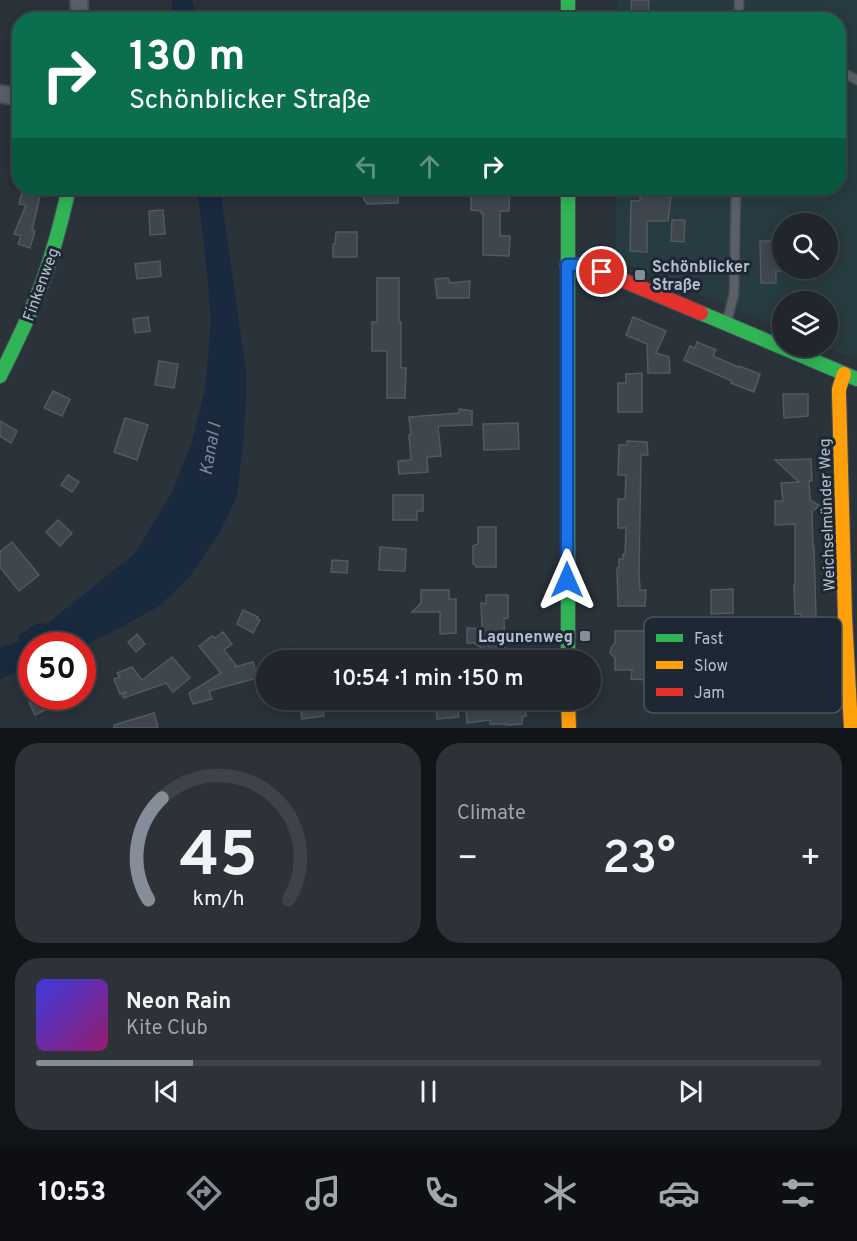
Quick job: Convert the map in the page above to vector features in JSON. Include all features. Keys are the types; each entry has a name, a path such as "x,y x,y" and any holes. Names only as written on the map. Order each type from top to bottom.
{"street":[{"name":"Finkenweg","path":"0,376 39,293 68,195"},
{"path":"568,195 568,650"},
{"path":"567,265 586,265 851,377"},
{"name":"Weichselmünder Weg","path":"851,377 839,389 845,617 851,728"},
{"path":"568,710 569,728"}],"lane":[{"path":"727,324 734,294 736,195"}],"green space":[{"path":"617,0 857,0 856,359 838,352 838,291 772,291 772,324 616,260 616,195 846,195 846,12 617,12"}],"water":[{"path":"172,0 192,0 195,12 173,12"},
{"name":"Kanal I","path":"198,195 221,195 246,371 243,444 237,496 220,532 191,575 159,606 96,640 96,632 24,632 38,623 47,624 135,553 171,494 191,445 205,391 211,321"},
{"path":"18,641 18,671 0,679 0,648"}],"building":[{"path":"631,0 649,0 648,12 632,12"},
{"path":"21,195 40,195 30,248 18,244 21,236 14,234 26,205 19,204"},
{"path":"364,195 398,195 398,203 367,204"},
{"path":"471,195 510,195 509,211 500,211 500,236 510,236 509,256 483,255 483,213 471,210"},
{"path":"640,195 671,197 668,221 647,221 647,252 630,251 631,201 640,201"},
{"path":"163,210 165,234 150,235 149,211"},
{"path":"672,220 685,220 684,242 671,241"},
{"path":"336,232 357,232 357,257 333,257"},
{"path":"760,241 772,241 772,279 776,279 776,283 761,283"},
{"path":"160,261 161,276 137,279 135,264"},
{"path":"377,278 399,278 401,368 406,368 405,398 387,398 387,351 372,351 372,322 377,322"},
{"path":"448,278 450,283 470,281 469,298 437,298 435,279"},
{"path":"148,317 150,331 135,333 133,319"},
{"path":"633,317 666,331 656,353 669,357 670,373 648,373 647,344 626,335"},
{"path":"697,342 716,350 713,356 760,374 754,392 684,360 690,346 695,348"},
{"path":"159,361 178,364 174,388 155,385"},
{"path":"642,373 642,412 618,412 618,383 626,383 626,374"},
{"path":"53,391 70,399 62,416 44,408"},
{"path":"783,394 808,394 808,416 784,418"},
{"path":"459,409 472,411 472,425 438,426 441,456 427,457 428,472 399,474 398,461 411,460 409,417 459,413"},
{"path":"125,418 148,425 137,460 114,452"},
{"path":"0,421 17,431 11,443 0,436"},
{"path":"518,423 519,449 484,450 483,424"},
{"path":"627,441 647,442 648,455 641,455 639,574 640,590 646,590 645,606 618,606 617,568 619,568 619,559 623,559 623,554 625,554 626,528 618,528 618,499 625,499 626,475 618,475 619,445 627,445"},
{"path":"811,459 810,500 820,506 812,511 816,617 801,617 801,614 795,614 795,524 775,525 775,501 783,501 781,483 799,482 775,460"},
{"path":"68,475 79,482 72,492 61,485"},
{"path":"393,495 423,495 423,511 417,511 417,520 393,520"},
{"path":"58,520 72,533 60,546 46,532"},
{"path":"478,527 496,527 496,567 476,567 473,564 473,546 478,544"},
{"path":"12,542 39,575 19,591 0,567 0,552"},
{"path":"380,547 406,549 405,571 379,570"},
{"path":"332,560 348,561 347,573 331,572"},
{"path":"733,589 733,613 711,614 711,590"},
{"path":"421,590 449,590 449,599 456,599 456,633 440,634 440,612 412,612 421,603"},
{"path":"486,595 508,595 508,618 504,618 505,650 485,650 474,643 467,643 467,628 482,629 481,603 486,604"},
{"path":"243,610 260,620 253,633 237,624"},
{"path":"615,631 644,631 644,680 631,679 632,670 615,670 615,658 610,653 615,643"},
{"path":"223,632 232,644 224,650 236,665 235,667 253,662 256,678 209,691 212,699 193,704 189,693 221,673 199,646 212,636 215,638"},
{"path":"137,634 145,644 136,652 128,642"},
{"path":"172,657 190,678 173,692 166,683 124,698 122,696 127,692 120,694 114,679 120,677 117,673 132,667 142,680"},
{"path":"33,710 45,710 35,715"},
{"path":"301,710 323,710 324,716 302,719"},
{"path":"436,710 458,710 459,717 437,719"},
{"path":"466,710 526,710 526,716 522,717 522,724 490,724 490,720 467,723"},
{"path":"154,713 158,728 114,728 114,725"}],"traffic: fast":[{"path":"568,0 568,12"},
{"path":"0,376 44,279 67,195"},
{"path":"568,195 568,650"},
{"path":"701,313 857,379"}],"traffic: slow":[{"path":"844,374 839,394 845,617 851,728"},
{"path":"568,710 569,728"}],"traffic: jam":[{"path":"567,265 586,265 701,313"}],"place":[{"name":"Schönblicker Straße","path":"640,275"},
{"name":"Lagunenweg","path":"585,636"}],"route":[{"path":"567,580 567,265 586,265 602,272"}]}
